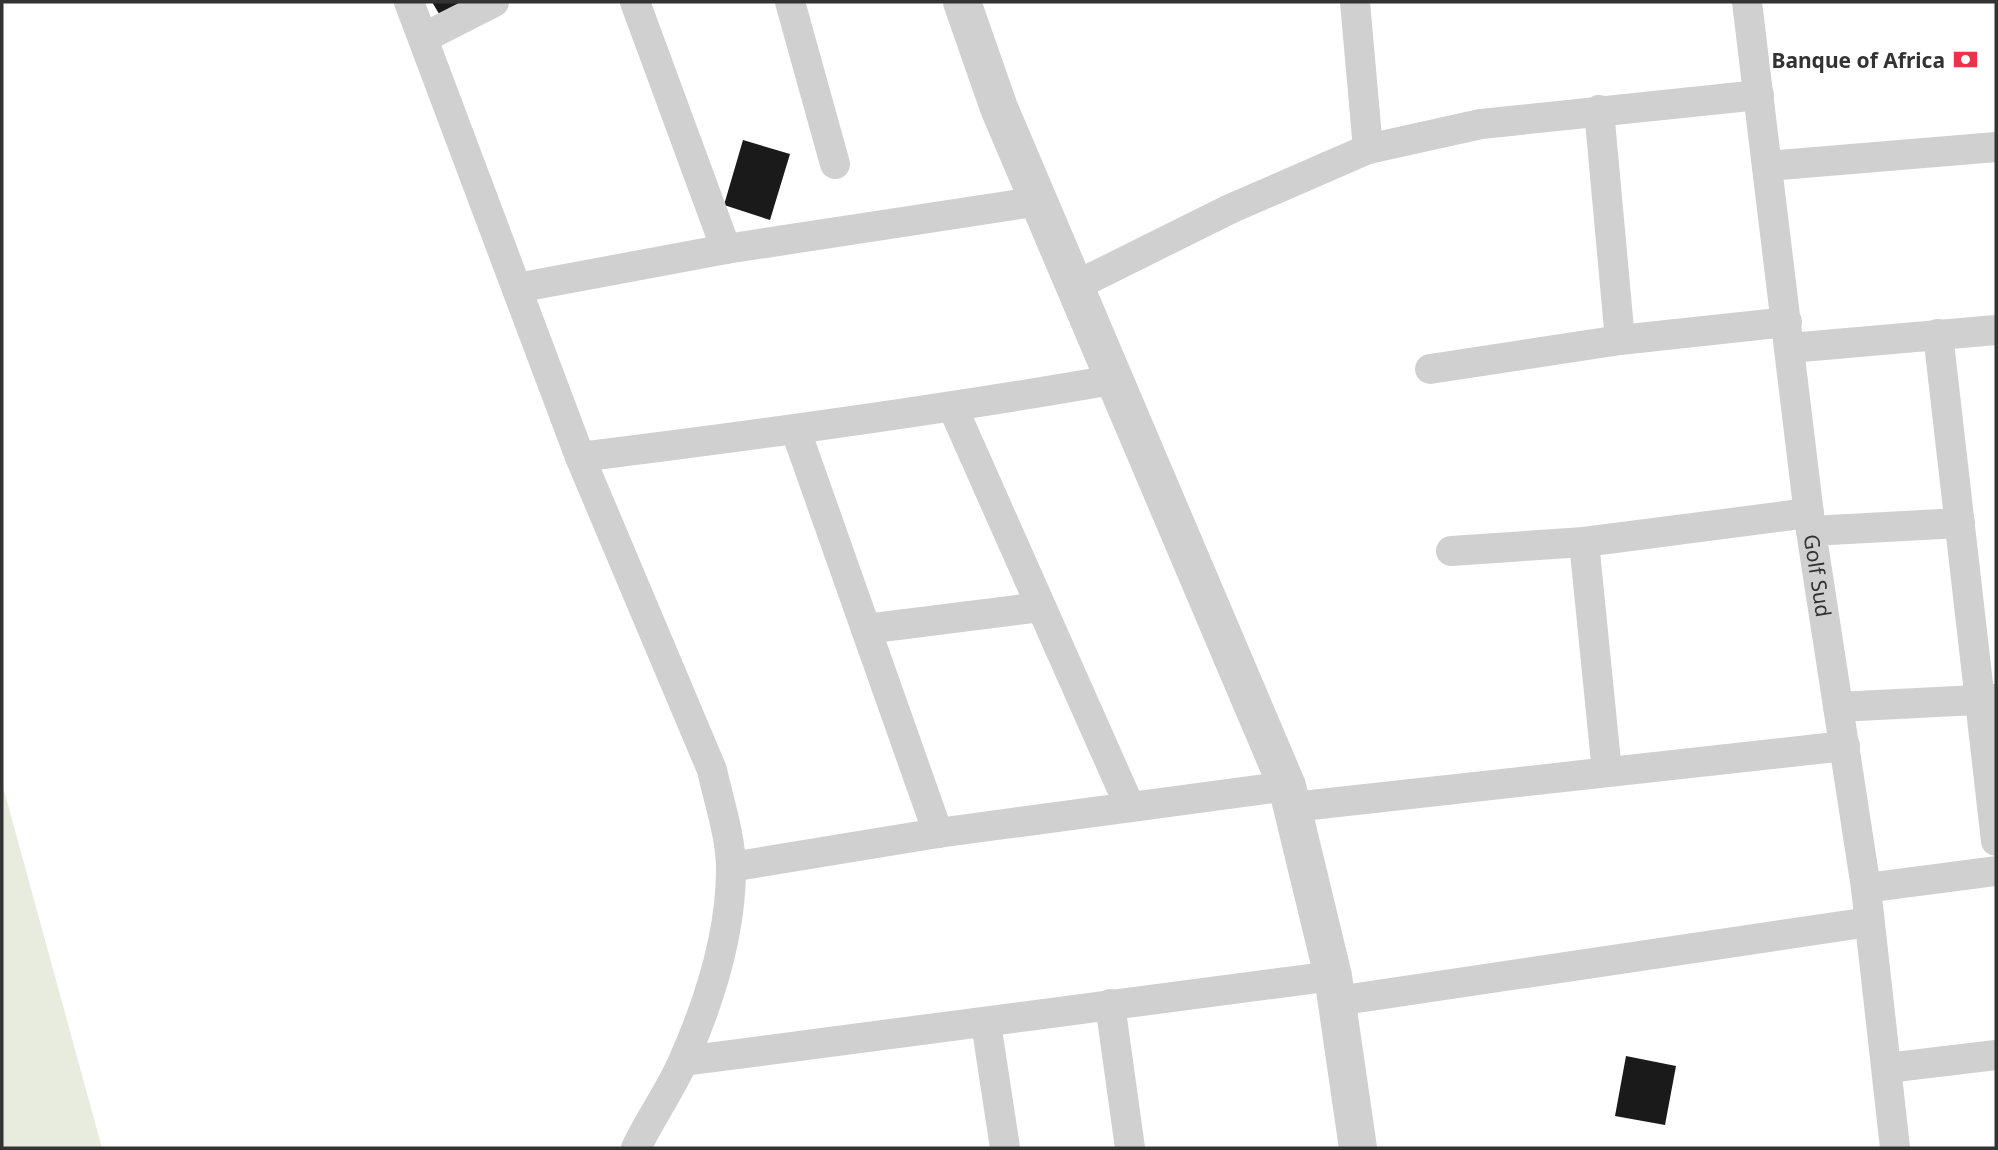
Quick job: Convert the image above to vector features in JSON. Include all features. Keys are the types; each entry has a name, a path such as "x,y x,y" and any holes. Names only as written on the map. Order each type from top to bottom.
{"street":[{"path":"410,2 580,457 712,770 731,867 727,926 712,985 684,1061 636,1148"},
{"path":"425,37 494,2"},
{"path":"635,2 726,249"},
{"path":"790,2 835,164"},
{"path":"962,2 999,108 1041,201 1112,380 1290,797 1335,989 1357,1148"},
{"path":"1355,2 1368,149"},
{"name":"Golf Sud","path":"1747,2 1810,522 1866,888 1895,1148"},
{"path":"1074,286 1230,209 1368,149 1481,124 1759,95"},
{"path":"1599,110 1620,340"},
{"path":"1767,166 1996,147"},
{"path":"517,288 726,249 1041,201"},
{"path":"1430,369 1620,340 1938,334 1996,330"},
{"path":"1938,334 1960,523 1988,700 1996,841"},
{"path":"580,457 796,431 953,408 1112,380"},
{"path":"953,408 1130,807"},
{"path":"796,431 938,833"},
{"path":"1451,551 1810,522 1960,523"},
{"path":"1584,542 1607,772"},
{"path":"866,629 1040,607"},
{"path":"1838,707 1988,700"},
{"path":"731,867 938,833 1130,807 1607,772 1844,746"},
{"path":"1866,888 1996,871"},
{"path":"684,1061 986,1023 1110,1004 1335,989 1869,922"},
{"path":"1110,1004 1129,1148"},
{"path":"986,1023 1005,1148"},
{"path":"1887,1068 1996,1055"}],"shaded area":[{"path":"2,783 102,1148 2,1148"}],"building":[{"path":"432,2 472,2 441,17"},
{"path":"743,140 790,154 770,220 724,205"},
{"path":"1626,1056 1676,1066 1665,1125 1615,1116"}],"place":[{"name":"Banque of Africa","path":"1965,60"}]}
